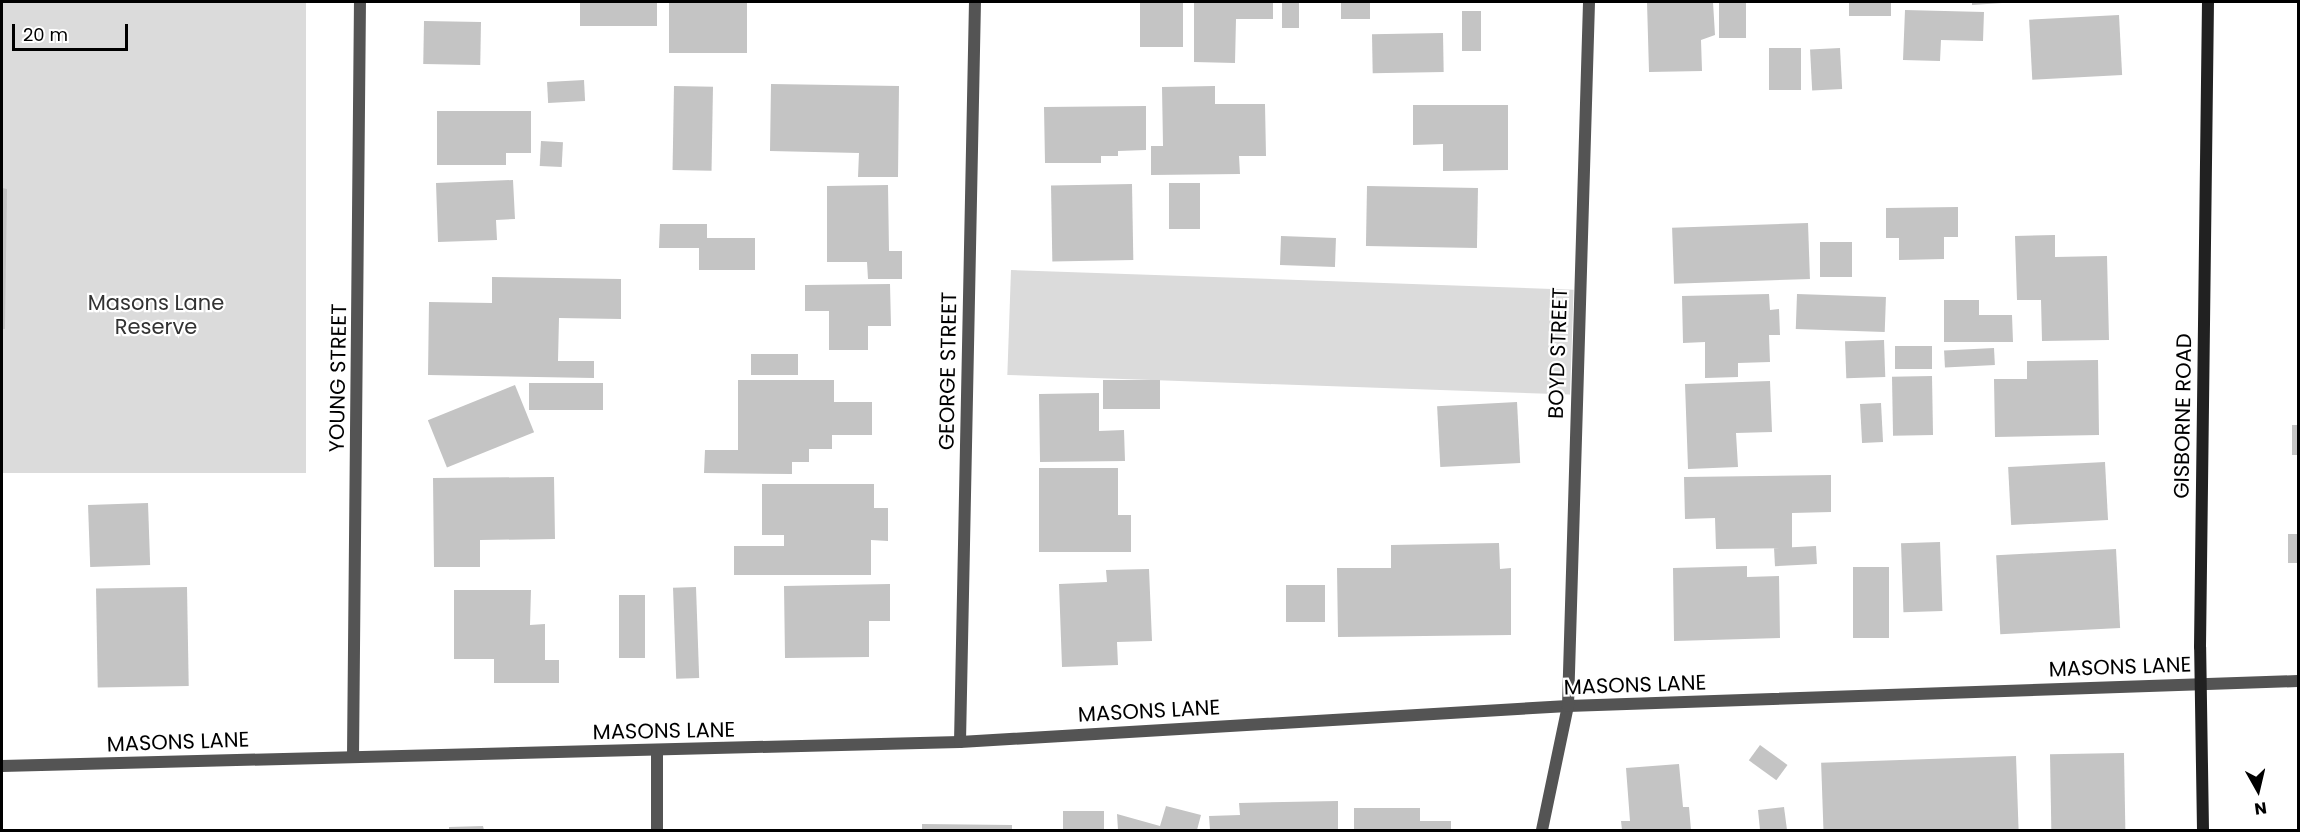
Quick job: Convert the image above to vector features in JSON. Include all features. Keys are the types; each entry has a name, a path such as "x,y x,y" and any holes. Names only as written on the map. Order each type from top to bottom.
{"main road":[{"name":"GISBORNE ROAD","path":"2203,831 2201,683 2208,2"}],"street":[{"name":"YOUNG STREET","path":"354,756 360,2"},
{"name":"GEORGE STREET","path":"960,742 975,2"},
{"name":"BOYD STREET","path":"1542,831 1568,706 1589,2"},
{"name":"MASONS LANE","path":"2,766 960,742 1568,706 2298,681"},
{"path":"657,751 657,831"}],"green space":[{"name":"Masons Lane Reserve","path":"2,2 306,2 306,473 2,473"},
{"path":"1011,270 1574,290 1570,395 1007,375"}],"building":[{"path":"580,2 657,2 657,26 580,26"},
{"path":"669,2 747,2 747,53 669,53"},
{"path":"1140,2 1183,2 1183,47 1140,47"},
{"path":"1194,2 1273,2 1273,19 1236,19 1235,63 1194,62"},
{"path":"1282,2 1299,2 1299,28 1282,28"},
{"path":"1341,2 1370,2 1370,19 1341,19"},
{"path":"1647,2 1713,2 1715,35 1701,40 1702,71 1649,72"},
{"path":"1719,2 1746,2 1746,38 1719,38"},
{"path":"1849,2 1891,2 1891,16 1849,16"},
{"path":"1972,2 2002,2 2002,3 1972,5"},
{"path":"1905,10 1984,12 1983,41 1941,40 1940,61 1903,60"},
{"path":"1462,11 1481,11 1481,51 1462,51"},
{"path":"2119,15 2122,75 2032,80 2029,20"},
{"path":"424,21 481,22 480,65 423,64"},
{"path":"1443,33 1444,72 1373,73 1372,34"},
{"path":"1769,48 1801,48 1801,90 1769,90"},
{"path":"1840,48 1842,89 1812,91 1810,50"},
{"path":"584,80 585,101 548,103 547,82"},
{"path":"771,84 899,86 898,177 858,177 859,153 770,151"},
{"path":"674,86 713,87 712,171 673,170"},
{"path":"1215,86 1215,104 1265,104 1266,156 1239,156 1240,174 1151,175 1151,146 1163,146 1162,87"},
{"path":"1413,105 1508,105 1508,170 1443,171 1443,144 1413,145"},
{"path":"1146,106 1146,150 1118,151 1118,156 1101,156 1101,163 1045,163 1044,107"},
{"path":"437,111 531,111 531,153 506,153 506,165 437,165"},
{"path":"541,141 563,142 562,167 540,166"},
{"path":"513,180 515,219 496,220 497,240 438,242 436,183"},
{"path":"1169,183 1200,183 1200,229 1169,229"},
{"path":"1132,184 1133,260 1052,261 1051,185"},
{"path":"888,185 889,251 902,251 902,279 868,279 867,262 827,262 827,186"},
{"path":"1367,186 1478,188 1477,248 1366,246"},
{"path":"2,188 7,189 5,329 2,329"},
{"path":"1958,207 1958,237 1944,237 1944,259 1899,260 1899,238 1886,238 1886,208"},
{"path":"1808,223 1810,279 1674,284 1672,228"},
{"path":"660,224 707,224 707,238 755,238 755,270 699,270 699,248 659,248"},
{"path":"2055,235 2055,257 2107,256 2109,340 2042,341 2041,300 2017,300 2015,236"},
{"path":"1281,236 1336,238 1335,267 1280,265"},
{"path":"1820,242 1852,242 1852,277 1820,277"},
{"path":"492,277 621,279 621,319 559,318 558,361 594,361 594,378 428,375 429,302 492,303"},
{"path":"890,284 891,326 868,326 868,350 829,350 829,311 805,311 805,285"},
{"path":"1769,294 1770,310 1779,309 1780,335 1769,335 1770,362 1738,363 1738,377 1705,378 1705,342 1683,343 1682,296"},
{"path":"1797,294 1886,297 1885,332 1796,329"},
{"path":"1944,300 1979,300 1979,315 2012,315 2013,342 1944,342"},
{"path":"1884,340 1885,377 1846,378 1845,341"},
{"path":"1895,346 1932,346 1932,369 1895,369"},
{"path":"1994,348 1995,365 1945,368 1944,351"},
{"path":"751,354 798,354 798,375 751,375"},
{"path":"2098,360 2099,435 1995,437 1994,379 2027,379 2027,361"},
{"path":"1932,376 1933,435 1893,436 1892,377"},
{"path":"738,380 834,380 834,402 872,402 872,435 832,435 832,449 809,449 809,462 792,462 792,474 704,473 705,450 738,450"},
{"path":"1103,380 1160,380 1160,409 1103,409"},
{"path":"1770,381 1772,432 1736,433 1738,467 1688,469 1685,384"},
{"path":"529,383 603,383 603,410 529,410"},
{"path":"515,385 534,432 447,467 428,420"},
{"path":"1099,393 1099,431 1124,430 1125,461 1040,462 1039,394"},
{"path":"1517,402 1520,463 1440,467 1437,406"},
{"path":"1881,403 1883,442 1862,443 1860,404"},
{"path":"2292,425 2298,425 2298,455 2292,455"},
{"path":"2105,462 2108,520 2011,525 2008,467"},
{"path":"1039,468 1118,468 1118,515 1131,515 1131,552 1039,552"},
{"path":"1831,475 1831,512 1792,513 1792,548 1716,549 1715,518 1685,519 1684,477"},
{"path":"554,477 555,539 480,540 480,567 434,567 433,478"},
{"path":"762,484 874,484 874,508 888,508 888,541 871,540 871,575 734,575 734,546 784,546 784,535 762,535"},
{"path":"148,503 150,565 90,567 88,505"},
{"path":"2288,534 2298,534 2298,563 2288,563"},
{"path":"1940,542 1942,611 1903,612 1901,543"},
{"path":"1499,543 1500,569 1511,568 1511,635 1338,637 1337,568 1391,568 1391,545"},
{"path":"1816,546 1817,564 1775,566 1774,548"},
{"path":"2116,549 2120,628 2000,634 1996,555"},
{"path":"1747,566 1747,577 1779,576 1780,638 1674,641 1673,568"},
{"path":"1853,567 1889,567 1889,638 1853,638"},
{"path":"1149,569 1152,641 1117,642 1118,665 1062,667 1059,584 1107,582 1106,570"},
{"path":"890,584 890,621 869,621 869,657 785,658 784,586"},
{"path":"1286,585 1325,585 1325,622 1286,622"},
{"path":"187,587 189,686 98,688 96,589"},
{"path":"696,587 699,678 676,679 673,588"},
{"path":"454,590 531,590 530,625 545,624 545,660 559,660 559,683 494,683 494,659 454,659"},
{"path":"619,595 645,595 645,658 619,658"},
{"path":"1760,745 1788,765 1776,780 1749,760"},
{"path":"2124,753 2125,830 2051,830 2050,754"},
{"path":"2016,756 2019,830 1823,830 1821,763"},
{"path":"1679,764 1683,807 1689,807 1691,830 1622,830 1621,821 1630,821 1626,768"},
{"path":"1338,801 1338,830 1210,830 1209,816 1240,815 1239,803"},
{"path":"1166,806 1201,815 1197,830 1118,830 1117,814 1160,826"},
{"path":"1784,807 1787,830 1760,830 1758,810"},
{"path":"1354,808 1420,808 1420,821 1451,821 1451,830 1354,830"},
{"path":"1063,811 1104,811 1104,830 1063,830"},
{"path":"922,824 1012,825 1012,830 922,830"},
{"path":"483,826 484,830 449,830 449,827"}]}
